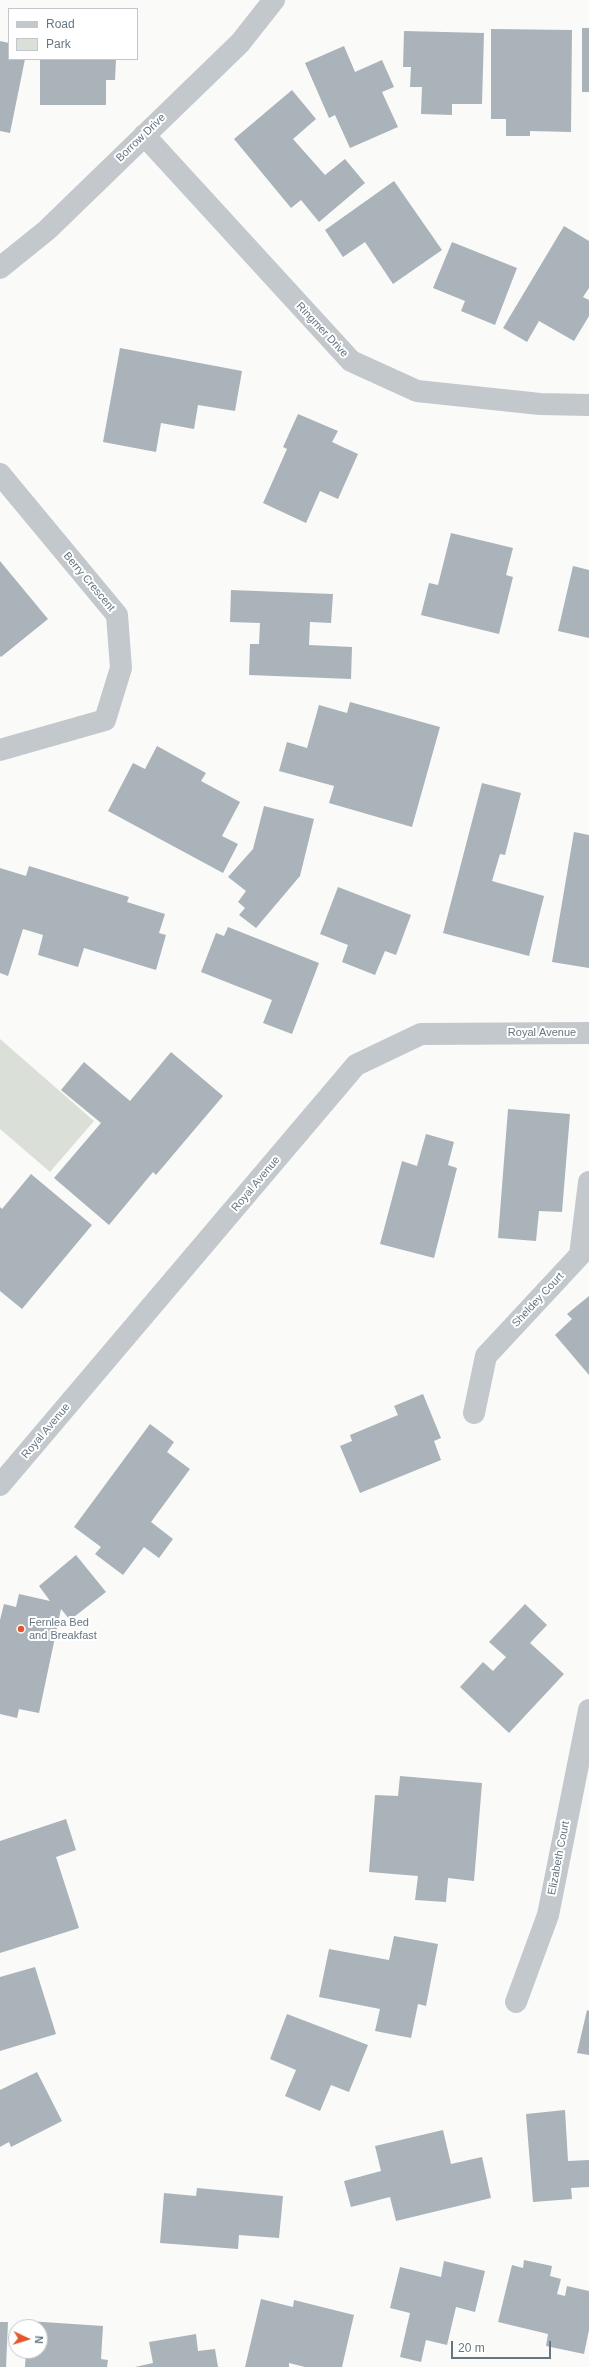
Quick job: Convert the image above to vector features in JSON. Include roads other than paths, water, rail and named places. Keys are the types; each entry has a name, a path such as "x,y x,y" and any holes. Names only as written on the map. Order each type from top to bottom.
{"street":[{"name":"Borrow Drive","path":"0,268 47,230 240,43 274,0"},
{"name":"Ringmer Drive","path":"144,135 351,362 417,391 540,404 589,405"},
{"name":"Berry Crescent","path":"0,474 117,615 121,668 105,720 0,750"},
{"name":"Royal Avenue","path":"0,1485 356,1065 421,1034 589,1033"},
{"name":"Sheldey Court","path":"474,1413 486,1356 580,1255 589,1182"},
{"name":"Elizabeth Court","path":"516,2002 548,1915 589,1710"}],"place":[{"name":"Fernlea Bed and Breakfast","path":"21,1629"}]}
